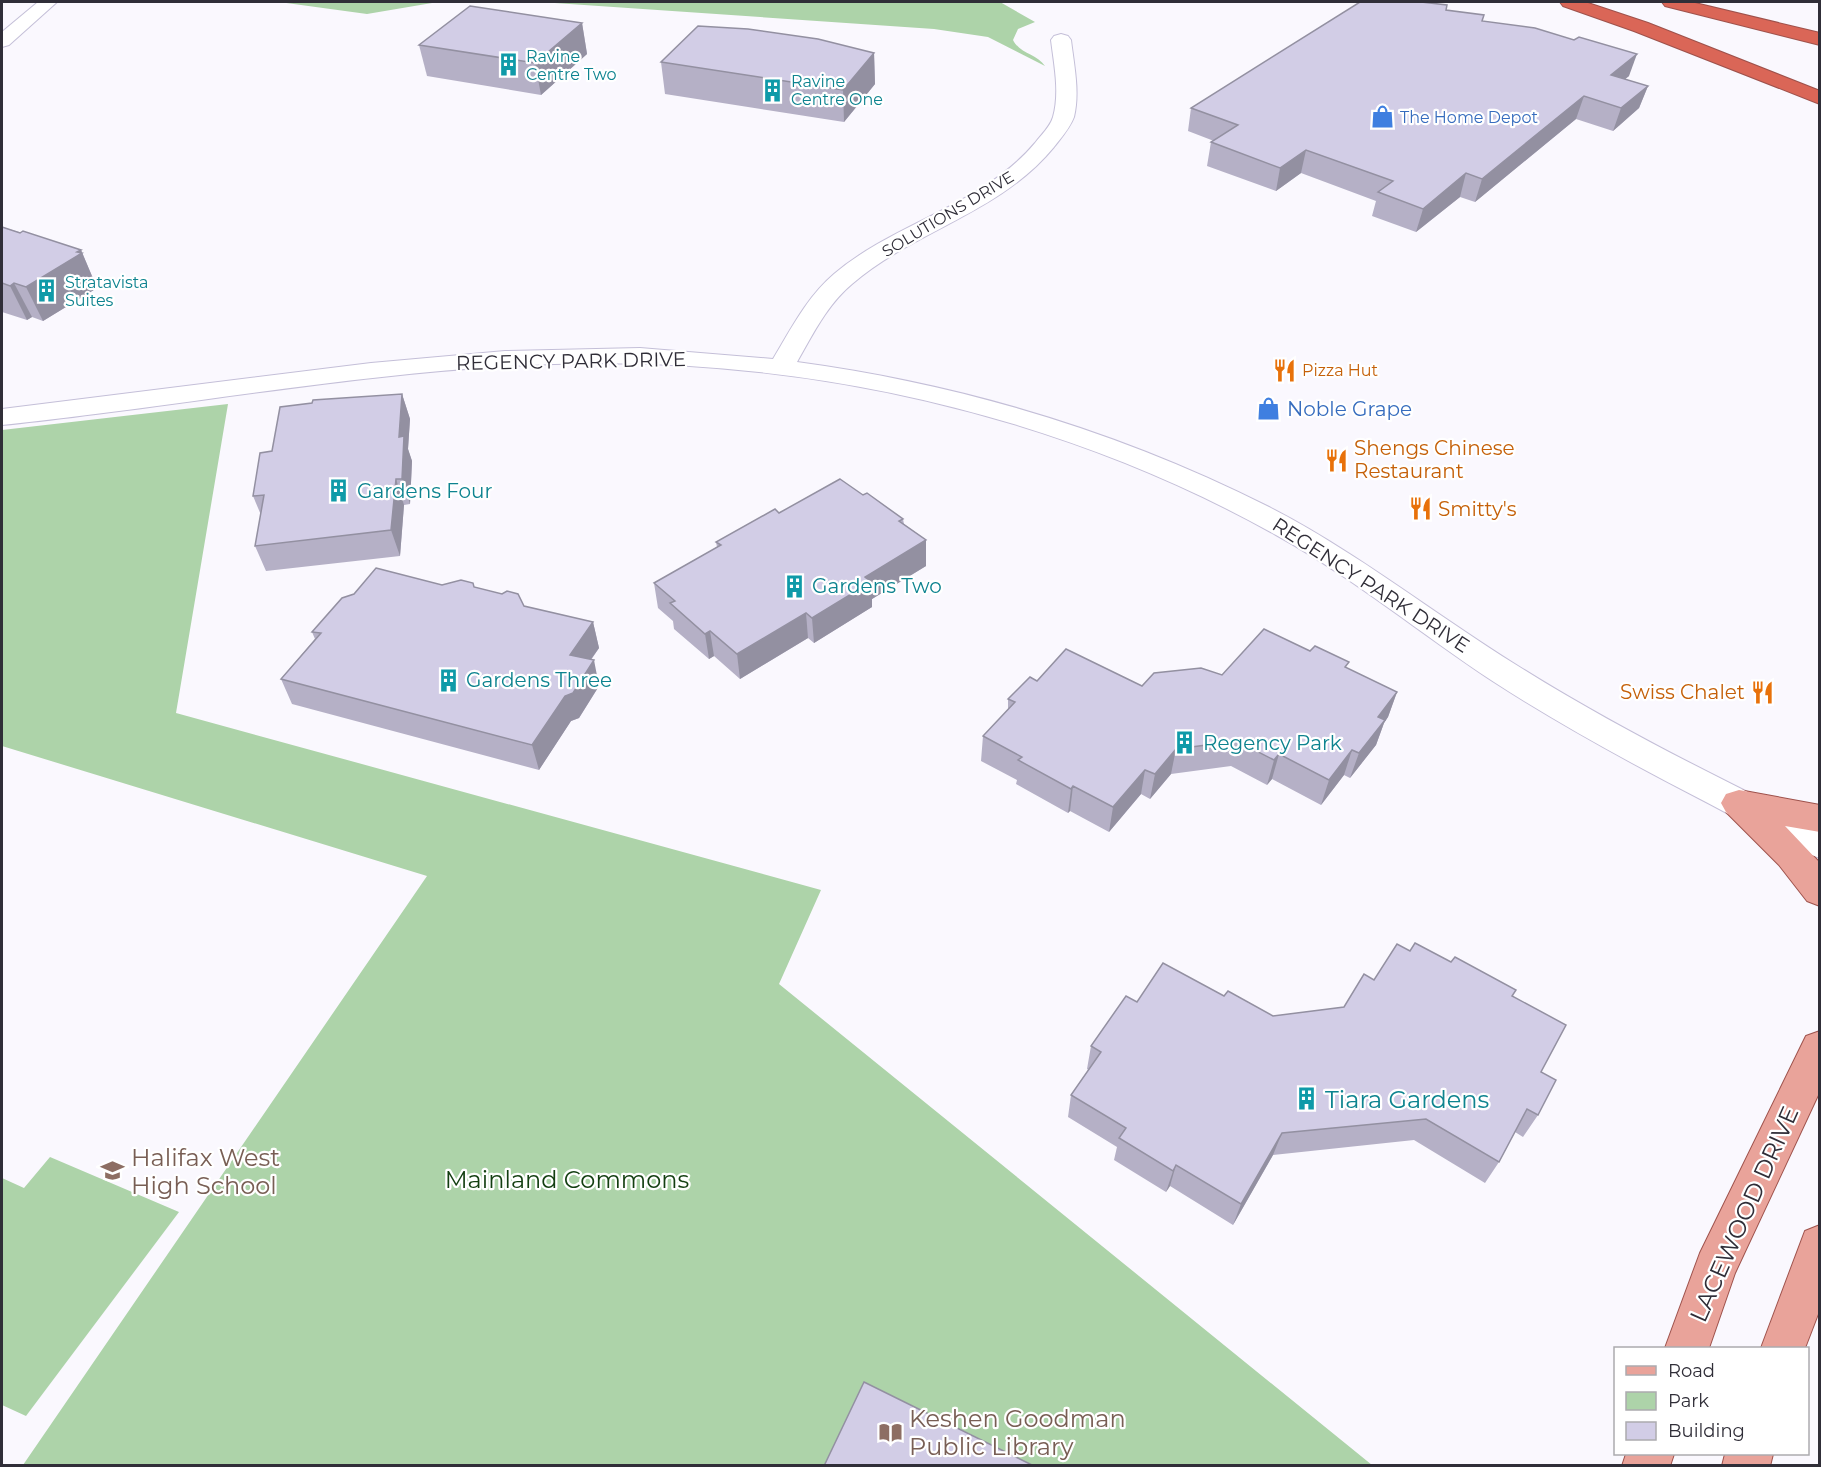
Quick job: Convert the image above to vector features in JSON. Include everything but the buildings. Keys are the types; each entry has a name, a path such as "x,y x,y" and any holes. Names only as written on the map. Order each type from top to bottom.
{"highway":[{"path":"1569,2 1641,27 1820,98"},
{"path":"1671,2 1820,39"},
{"path":"1724,2 1820,26"}],"main road":[{"path":"1738,803 1820,819"},
{"path":"1738,803 1777,839 1807,872 1820,891"},
{"name":"LACEWOOD DRIVE","path":"1687,1347 1715,1268 1820,1048"},
{"path":"1783,1347 1820,1246"}],"street":[{"path":"2,41 48,2"},
{"name":"SOLUTIONS DRIVE","path":"781,367 823,300 843,279 867,262 1001,186 1042,150 1063,119 1067,86 1061,40"},
{"name":"REGENCY PARK DRIVE","path":"2,417 425,364 636,356 713,360 781,367 879,382 967,402 1103,446 1183,478 1260,514 1343,563 1506,674 1575,716 1820,844"}],"green space":[{"path":"279,2 438,2 367,14"},
{"path":"540,2 1000,2 1035,22 1018,29 1013,40 1016,45 1045,66 988,37 934,29"},
{"name":"Mainland Commons","path":"228,404 176,713 821,890 779,984 1372,1465 23,1465 427,876 2,746 2,430"},
{"path":"50,1157 179,1212 26,1416 2,1405 2,1178 24,1188"}],"place":[{"name":"Ravine Centre Two","path":"508,65"},
{"name":"Ravine Centre One","path":"773,90"},
{"name":"The Home Depot","path":"1382,117"},
{"name":"Stratavista Suites","path":"47,291"},
{"name":"Pizza Hut","path":"1284,370"},
{"name":"Noble Grape","path":"1269,409"},
{"name":"Shengs Chinese Restaurant","path":"1336,460"},
{"name":"Gardens Four","path":"339,491"},
{"name":"Smitty's","path":"1420,509"},
{"name":"Gardens Two","path":"794,586"},
{"name":"Gardens Three","path":"448,680"},
{"name":"Swiss Chalet","path":"1763,692"},
{"name":"Regency Park","path":"1185,743"},
{"name":"Tiara Gardens","path":"1307,1099"},
{"name":"Halifax West High School","path":"113,1171"},
{"name":"Keshen Goodman Public Library","path":"891,1432"}]}
